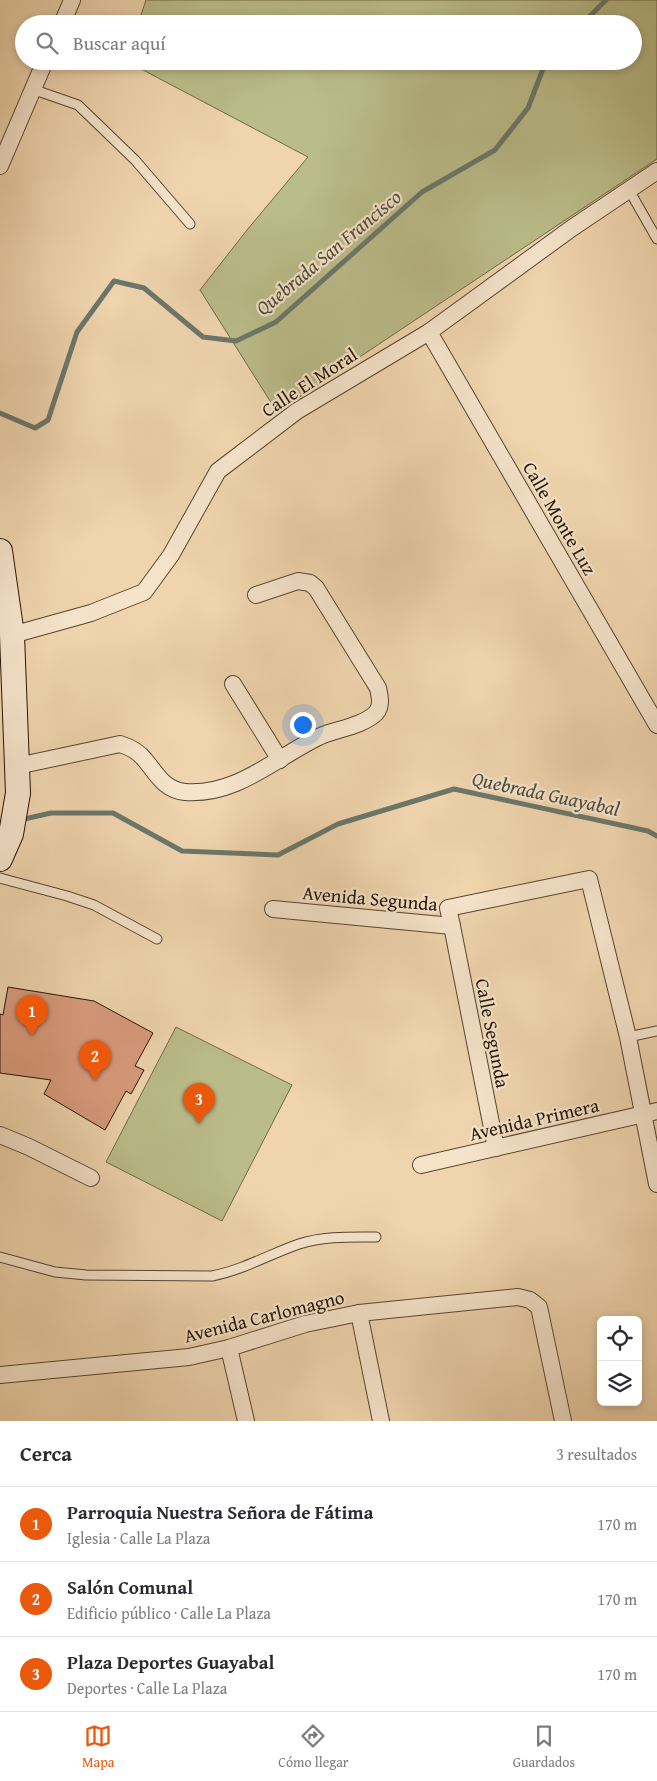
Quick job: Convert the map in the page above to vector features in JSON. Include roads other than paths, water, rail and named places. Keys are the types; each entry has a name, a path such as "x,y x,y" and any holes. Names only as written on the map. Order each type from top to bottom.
{"main road":[{"path":"0,551 12,635 18,793 11,834 0,859"}],"street":[{"path":"66,15 72,0"},
{"path":"0,166 41,70"},
{"name":"Calle El Moral","path":"12,635 92,613 144,592 171,556 218,471 297,411 429,332 572,228 657,172"},
{"name":"Calle Monte Luz","path":"429,332 657,725"},
{"path":"17,766 120,744 131,747 144,758 166,786 183,792 195,792 245,780 322,736 370,718 378,711 381,700 378,688 316,588 310,583 298,581 256,594"},
{"path":"233,684 280,760"},
{"name":"Avenida Segunda","path":"273,909 452,926 448,908 589,879 628,1037"},
{"name":"Calle Segunda","path":"452,926 496,1148"},
{"path":"628,1037 650,1113 657,1184"},
{"name":"Avenida Primera","path":"421,1165 650,1113"},
{"path":"0,1135 29,1147 91,1178"},
{"name":"Avenida Carlomagno","path":"0,1375 189,1357 229,1348 306,1324 359,1313 518,1298 530,1300 540,1307 563,1421"},
{"path":"359,1313 381,1421"},
{"path":"229,1348 246,1421"}],"lane":[{"path":"32,89 78,105 135,160 190,224"},
{"path":"629,190 657,239"},
{"path":"0,878 94,905 157,939"},
{"path":"628,1037 657,1031"},
{"path":"0,1257 63,1272 154,1276 212,1276 227,1273 301,1243 338,1238 376,1237"}],"waterway":[{"name":"Quebrada San Francisco","path":"591,15 606,0"},
{"name":"Quebrada San Francisco","path":"0,413 35,428 48,420 77,332 114,281 144,288 203,337 236,341 276,322 422,192 495,150 528,108 543,70"},
{"name":"Quebrada Guayabal","path":"20,820 51,813 113,813 182,851 278,855 338,824 454,789 648,831 657,836"}],"place":[{"name":"Parroquia Nuestra Señora de Fátima","path":"32,1036"},
{"name":"Salón Comunal","path":"95,1081"},
{"name":"Plaza Deportes Guayabal","path":"199,1124"}]}
